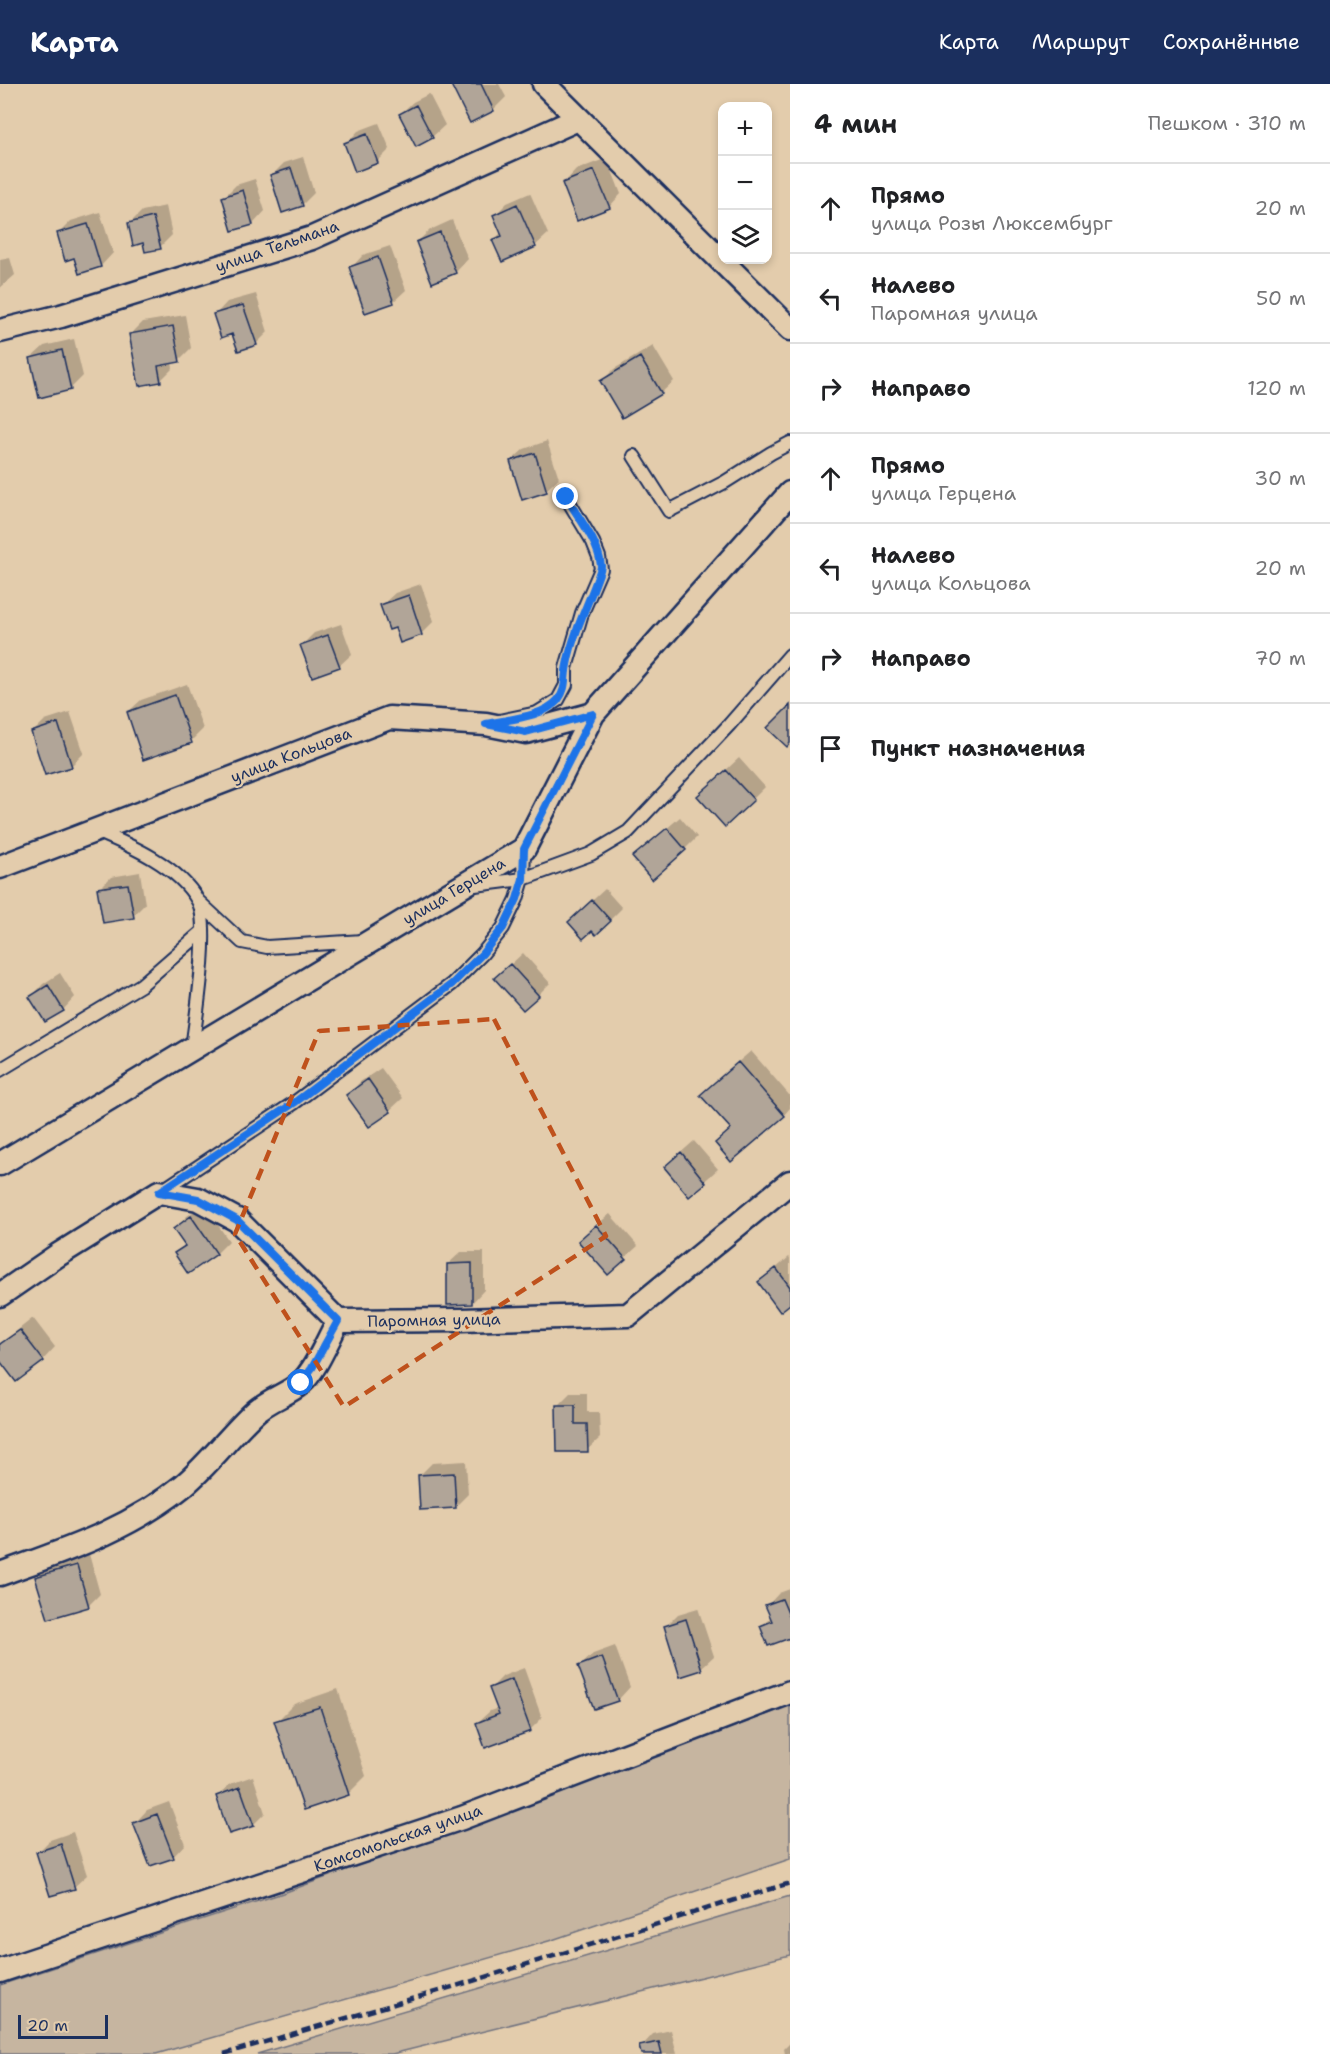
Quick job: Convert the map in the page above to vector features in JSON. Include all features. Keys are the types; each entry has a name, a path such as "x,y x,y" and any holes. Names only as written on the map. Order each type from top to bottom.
{"street":[{"path":"544,84 790,329"},
{"name":"улица Тельмана","path":"0,331 61,316 312,238 578,119"},
{"name":"улица Герцена","path":"0,1164 524,849 593,714 790,493"},
{"name":"улица Кольцова","path":"0,867 389,718 486,724 526,732 593,714"},
{"name":"Паромная улица","path":"338,1321 628,1315 790,1182"},
{"path":"0,1574 117,1529 152,1509 186,1483 253,1414 270,1400 301,1383 338,1321 237,1220 198,1199 159,1192 3,1294"},
{"name":"Комсомольская улица","path":"0,1971 462,1818 790,1692"}],"lane":[{"path":"634,456 669,511 725,482 790,443"},
{"path":"486,724 537,713 558,700 566,685 566,668 570,650 582,613 601,569 593,543 566,497"},
{"path":"461,886 523,879 591,854 628,832 729,725 790,655"},
{"path":"96,831 152,857 180,880 198,902 242,942 267,947 372,940"},
{"path":"159,1192 294,1103 452,984 482,954 503,928 517,899 523,879 524,849"},
{"path":"192,1048 203,931 198,902"},
{"path":"0,1070 141,985 203,931"}],"highlighted area":[{"path":"494,1019 606,1236 344,1407 235,1234 319,1031"}],"shaded area":[{"path":"790,1706 790,1859 552,1940 156,2054 0,2054 0,1985 286,1892"},
{"path":"790,1896 790,1955 392,2054 257,2054"}],"building":[{"path":"481,84 494,111 470,123 451,85"},
{"path":"416,105 433,138 416,147 399,114"},
{"path":"367,134 378,163 355,172 344,143"},
{"path":"291,168 303,206 282,213 270,175"},
{"path":"594,170 610,208 577,221 562,183"},
{"path":"243,190 253,225 232,231 222,197"},
{"path":"517,204 536,247 502,262 492,240 502,236 493,215"},
{"path":"153,217 161,249 145,252 143,243 133,246 128,223"},
{"path":"88,224 101,267 79,274 74,258 65,261 57,233"},
{"path":"440,232 456,273 432,283 416,242"},
{"path":"378,257 394,303 365,313 349,267"},
{"path":"243,305 257,345 238,351 232,334 221,338 213,314"},
{"path":"173,326 180,362 158,366 161,382 139,386 129,334"},
{"path":"62,350 71,390 39,398 30,358"},
{"path":"640,357 662,394 622,418 600,381"},
{"path":"535,453 547,492 522,500 510,461"},
{"path":"409,595 422,635 400,643 395,628 389,630 380,605"},
{"path":"328,635 340,667 312,677 300,645"},
{"path":"175,695 192,743 143,760 127,712"},
{"path":"790,705 790,743 787,747 767,728"},
{"path":"58,723 72,767 45,775 31,732"},
{"path":"726,770 754,800 725,827 697,796"},
{"path":"667,828 686,850 652,880 632,857"},
{"path":"128,884 134,918 103,923 97,888"},
{"path":"592,900 611,921 596,935 592,931 583,939 568,922"},
{"path":"510,964 539,996 523,1010 494,978"},
{"path":"48,985 64,1011 45,1022 29,997"},
{"path":"738,1062 785,1116 731,1162 715,1143 731,1129 700,1095"},
{"path":"368,1079 391,1112 369,1127 346,1095"},
{"path":"681,1152 706,1183 689,1197 664,1167"},
{"path":"191,1216 217,1254 188,1274 174,1253 185,1246 173,1229"},
{"path":"596,1225 626,1259 608,1275 578,1241"},
{"path":"472,1263 472,1304 447,1305 447,1264"},
{"path":"776,1268 790,1287 790,1304 780,1312 758,1282"},
{"path":"20,1330 44,1361 16,1382 0,1361 0,1344"},
{"path":"556,1405 575,1405 575,1424 587,1424 588,1452 557,1452"},
{"path":"454,1473 456,1508 420,1510 418,1475"},
{"path":"77,1565 89,1607 48,1619 35,1577"},
{"path":"782,1599 790,1618 790,1638 768,1646 760,1626 772,1621 765,1605"},
{"path":"686,1619 702,1670 680,1677 664,1626"},
{"path":"602,1657 618,1701 594,1709 578,1666"},
{"path":"512,1679 531,1731 485,1748 476,1723 499,1714 489,1688"},
{"path":"320,1707 349,1795 304,1810 274,1721"},
{"path":"240,1787 254,1826 229,1834 216,1796"},
{"path":"157,1814 174,1858 150,1866 133,1823"},
{"path":"61,1844 75,1889 50,1896 36,1852"},
{"path":"659,2042 662,2054 641,2054 639,2046"}],"railway":[{"path":"224,2054 476,1980 790,1883"}],"route":[{"path":"301,1383 338,1321 237,1220 198,1199 159,1192 294,1103 452,984 482,954 503,928 517,899 523,879 524,849 593,714 526,732 486,724 537,713 548,708 558,700 566,685 566,668 570,650 582,613 601,569 593,543 566,497"}]}
